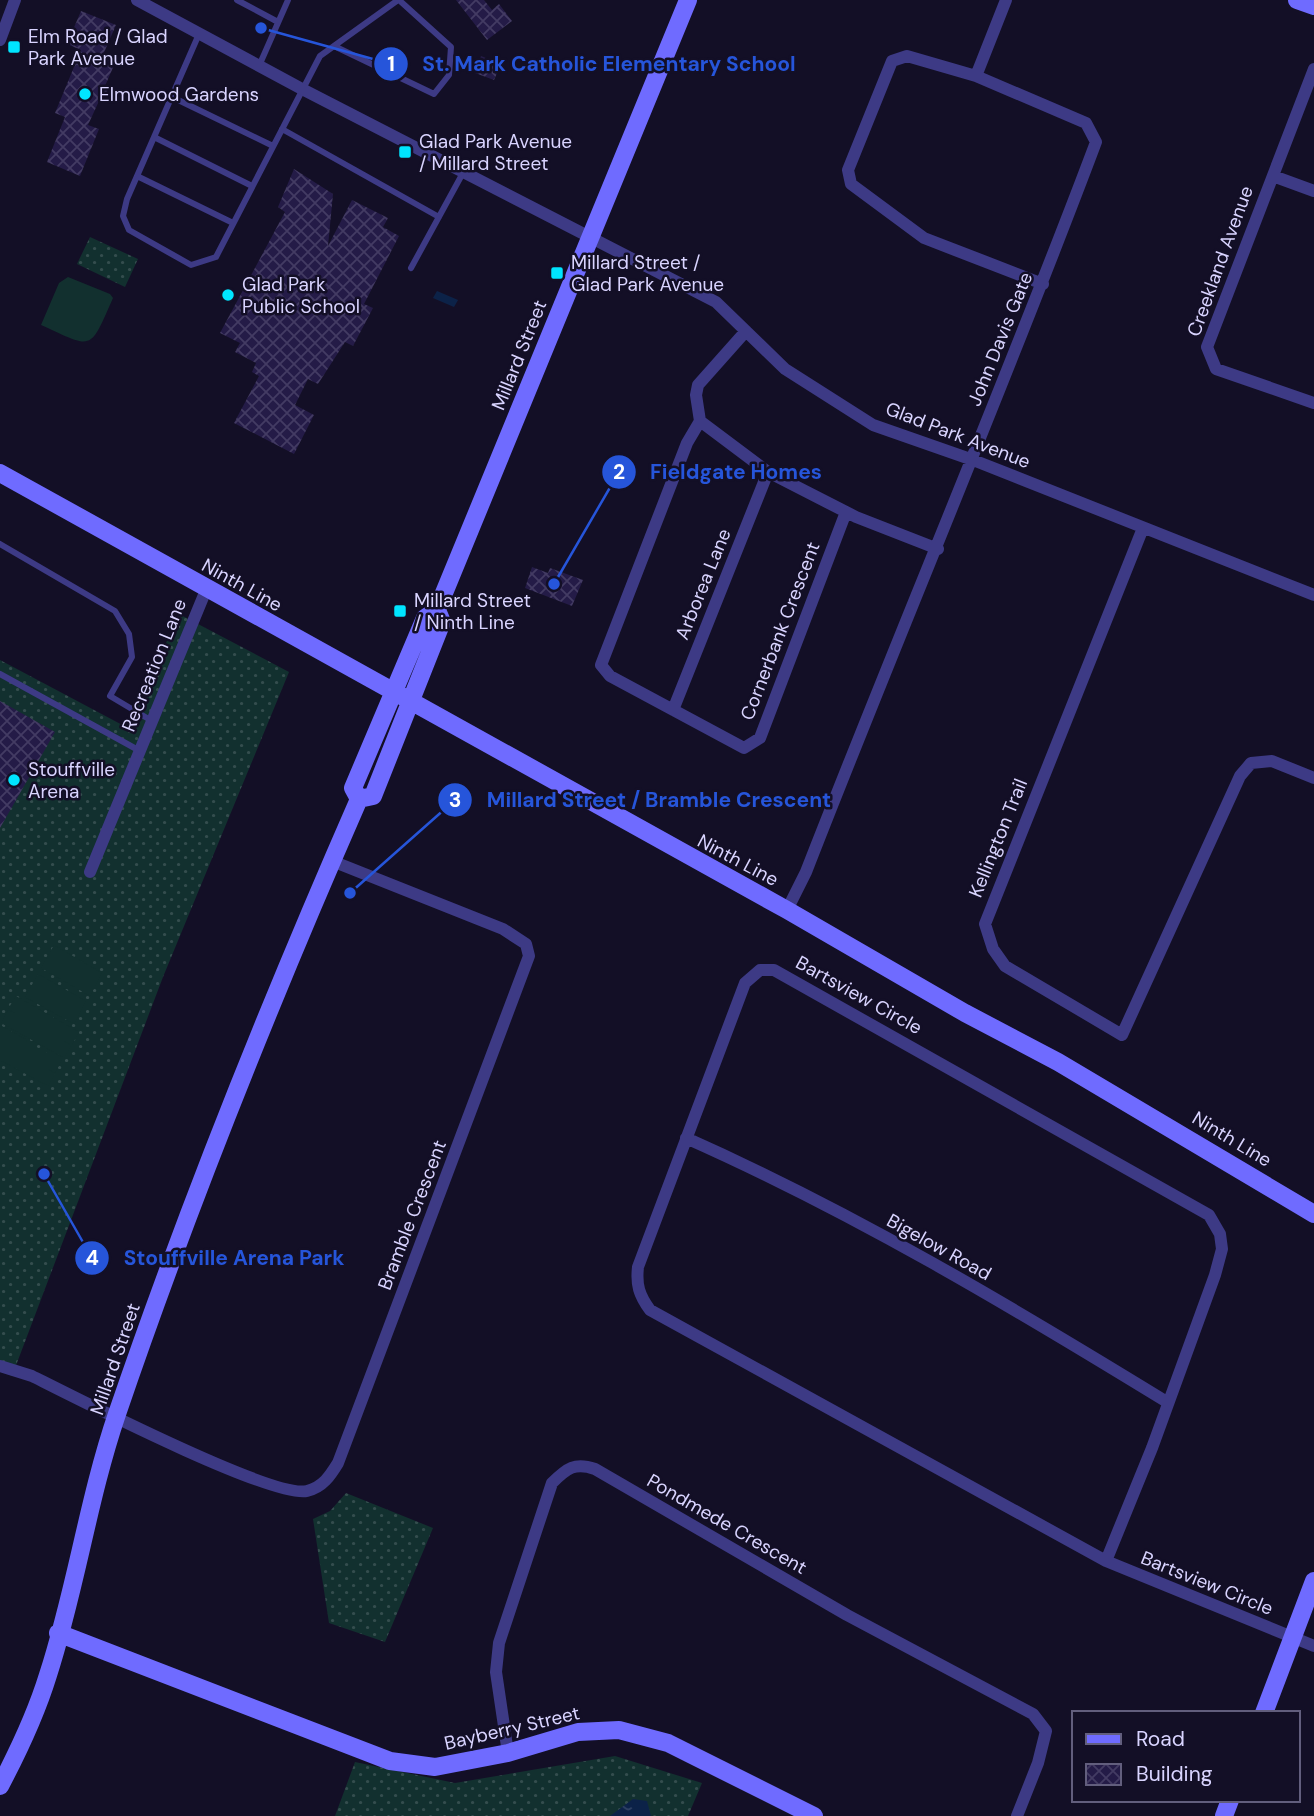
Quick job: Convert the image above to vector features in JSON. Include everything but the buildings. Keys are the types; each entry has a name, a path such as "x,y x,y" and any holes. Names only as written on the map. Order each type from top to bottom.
{"street":[{"path":"0,40 15,0"},
{"name":"Glad Park Avenue","path":"138,0 302,89 716,302 785,369 873,425 973,460 1314,595"},
{"name":"Millard Street","path":"359,799 353,788 391,693 425,618 438,610 688,0"},
{"path":"976,76 1006,0"},
{"path":"1297,0 1314,6"},
{"name":"John Davis Gate","path":"787,910 806,872 938,549 1043,284 1096,142 1086,123 976,76 907,55 892,61 848,170 851,184 924,238 1043,284"},
{"name":"Creekland Avenue","path":"1314,69 1207,347 1216,369 1314,402"},
{"path":"1273,176 1314,191"},
{"path":"746,331 698,385 696,395 700,421 768,472 846,512 938,549"},
{"name":"Cornerbank Crescent","path":"700,421 687,443 601,664 610,676 744,748 760,738 846,512"},
{"name":"Arborea Lane","path":"673,710 768,472"},
{"name":"Ninth Line","path":"0,473 391,693 787,910 965,1013 1058,1062 1311,1211"},
{"name":"Kellington Trail","path":"1143,528 985,924 1004,966 1122,1035 1240,776 1251,763 1272,761 1314,778"},
{"name":"Recreation Lane","path":"90,872 206,590"},
{"name":"Millard Street","path":"359,799 373,796 408,702 442,622 438,610"},
{"name":"Millard Street","path":"0,1786 23,1743 49,1674 116,1418 202,1183 359,799"},
{"name":"Bramble Crescent","path":"0,1366 32,1376 116,1418 284,1489 306,1491 325,1483 338,1463 529,956 526,944 503,929 332,861"},
{"name":"Bartsview Circle","path":"1106,1561 1199,1320 1222,1249 1220,1234 1209,1215 774,970 760,970 744,983 638,1267 638,1290 650,1310 1106,1561 1314,1646"},
{"name":"Bigelow Road","path":"686,1138 845,1217 1045,1328 1167,1402"},
{"name":"Pondmede Crescent","path":"508,1753 496,1672 499,1643 552,1483 565,1469 580,1464 595,1469 847,1615 1033,1714 1046,1731 1038,1763 1017,1816"},
{"path":"1265,1711 1314,1581"},
{"name":"Bayberry Street","path":"58,1633 390,1761 435,1767 508,1753 578,1731 619,1730 668,1742 814,1816"}],"lane":[{"path":"237,0 278,22"},
{"path":"259,66 288,0"},
{"path":"199,34 137,176 123,216 129,230 191,265 216,257 320,56 398,0 451,47 449,75 434,94 334,46"},
{"path":"172,97 272,146"},
{"path":"282,129 439,217"},
{"path":"154,137 252,186"},
{"path":"411,268 464,171"},
{"path":"137,176 233,223"},
{"path":"0,544 115,611 129,634 132,657 110,696 152,721"},
{"path":"0,674 140,751"}],"green space":[{"path":"90,237 138,259 125,287 77,264"},
{"path":"68,277 110,294 113,298 94,337 88,341 71,338 41,325 59,283"},
{"path":"179,614 289,672 163,977 12,1376 0,1371 0,660 128,728"},
{"path":"54,945 102,973 90,996 41,968"},
{"path":"38,974 86,1001 74,1024 25,997"},
{"path":"16,996 79,1032 72,1045 64,1041 71,1046 64,1058 1,1023 8,1010 15,1013 8,1009"},
{"path":"0,1025 62,1060 55,1073 48,1069 55,1074 48,1086 0,1060"},
{"path":"346,1493 433,1528 385,1642 329,1623 313,1519 330,1511"},
{"path":"615,1756 702,1783 688,1816 335,1816 355,1762 455,1783"}],"water":[{"path":"437,291 458,300 454,307 433,298"},
{"path":"633,1799 647,1801 651,1816 610,1816"}],"place":[{"name":"St. Mark Catholic Elementary School","path":"261,28"},
{"name":"Elm Road / Glad Park Avenue","path":"14,47"},
{"name":"Elmwood Gardens","path":"85,94"},
{"name":"Glad Park Avenue / Millard Street","path":"405,152"},
{"name":"Millard Street / Glad Park Avenue","path":"557,273"},
{"name":"Glad Park Public School","path":"228,295"},
{"name":"Fieldgate Homes","path":"554,584"},
{"name":"Millard Street / Ninth Line","path":"400,611"},
{"name":"Stouffville Arena","path":"14,780"},
{"name":"Millard Street / Bramble Crescent","path":"350,893"},
{"name":"Stouffville Arena Park","path":"44,1174"}]}
